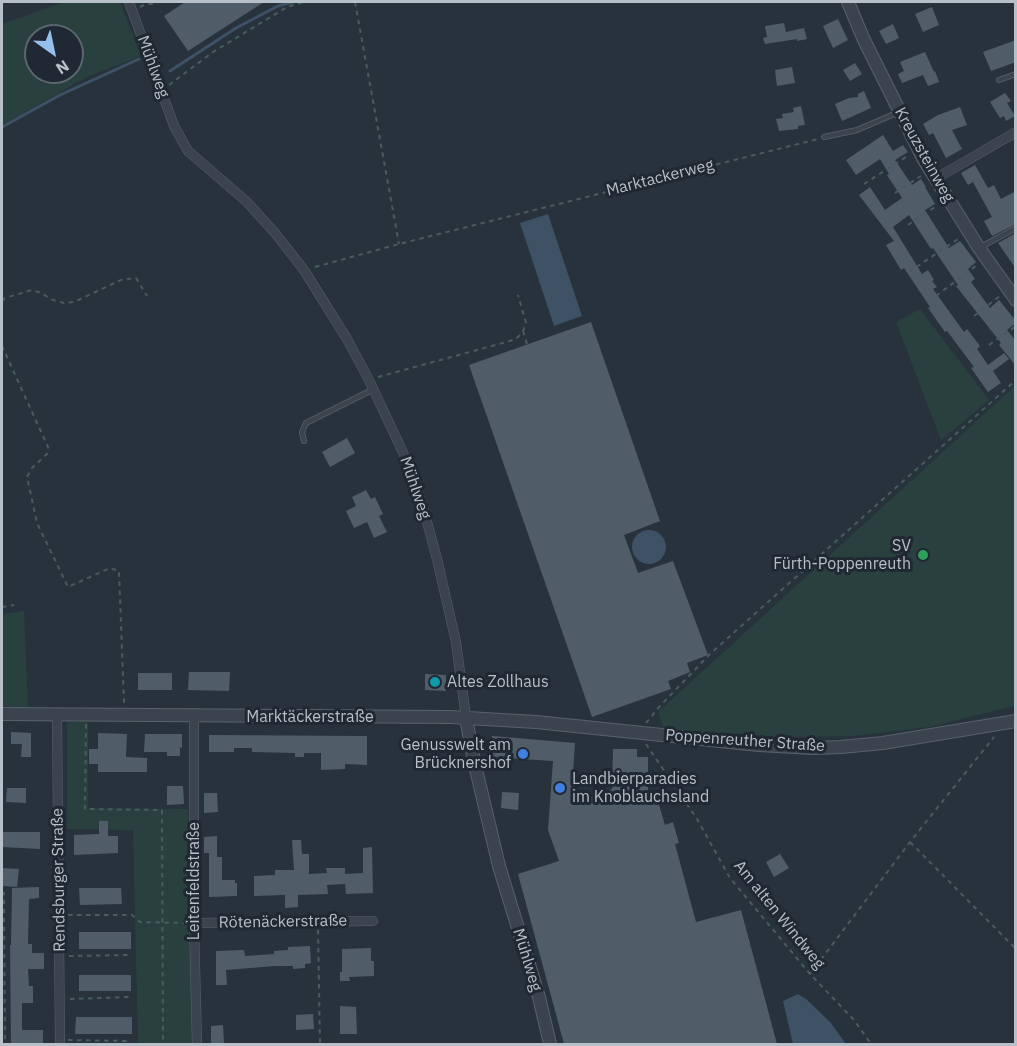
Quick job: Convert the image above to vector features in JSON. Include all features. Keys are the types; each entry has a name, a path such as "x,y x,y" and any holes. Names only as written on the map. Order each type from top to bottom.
{"street":[{"name":"Kreuzsteinweg","path":"848,2 855,21 918,149 983,254 1012,295"},
{"name":"Mühlweg","path":"131,6 174,126 188,151 247,202 304,270 347,339 374,389 406,459 423,507 456,642 474,761 499,866 539,997 550,1044"},
{"path":"933,174 1016,132"},
{"name":"Marktäckerstraße","path":"2,714 194,717 404,716 536,722 617,730"},
{"name":"Rendsburger Straße","path":"57,715 60,1042"},
{"name":"Leitenfeldstraße","path":"194,717 194,923 197,1044"},
{"name":"Poppenreuther Straße","path":"617,730 768,746 827,748 896,741 1016,721"},
{"name":"Rötenäckerstraße","path":"194,923 373,921"}],"lane":[{"path":"999,80 1016,74"},
{"path":"824,137 857,130 899,112"},
{"path":"983,254 1016,228"},
{"path":"304,441 302,432 306,423 374,389"}],"path":[{"path":"162,91 213,52 287,7 304,2"},
{"path":"355,2 399,244"},
{"path":"131,6 158,3"},
{"name":"Marktackerweg","path":"304,270 824,137"},
{"path":"864,184 918,149"},
{"path":"896,193 933,174"},
{"path":"908,225 948,199"},
{"path":"909,272 969,232"},
{"path":"936,296 983,254"},
{"path":"3,300 32,290 53,300 64,303 74,302 121,280 136,278 147,296"},
{"path":"369,380 518,337 524,331 526,323 518,295"},
{"path":"974,316 1012,295"},
{"path":"990,345 1016,326"},
{"path":"524,331 528,344"},
{"path":"2,346 48,447 47,454 32,468 27,477 37,523 68,587 110,568 119,572 124,716"},
{"path":"638,733 658,707 710,654 1016,380"},
{"path":"2,607 14,605"},
{"path":"86,716 85,809 162,810 163,1044"},
{"path":"810,974 910,842 993,739 1000,723"},
{"name":"Am alten Windweg","path":"638,733 697,819 730,878 810,974 854,1020 871,1044"},
{"path":"910,842 1016,949"},
{"path":"2,892 4,893 3,1024 5,1044"},
{"path":"59,915 132,915 140,922 194,923"},
{"path":"318,922 320,1044"},
{"path":"59,956 130,955"},
{"path":"60,999 130,997"},
{"path":"60,1042 128,1041"}],"green space":[{"path":"65,2 120,2 141,56 84,79 84,24 24,24 24,84 75,84 2,125 2,24"},
{"path":"920,309 989,400 941,440 896,322"},
{"name":"SV Fürth-Poppenreuth","path":"1015,386 1016,704 1014,706 929,727 853,736 789,737 664,730 658,712"},
{"path":"24,611 28,708 2,706 2,614"},
{"path":"67,722 88,722 88,808 188,809 193,1044 138,1044 133,830 67,829"}],"water":[{"path":"548,214 582,316 554,326 520,223"},
{"path":"649,530 661,535 666,547 661,559 649,564 637,559 632,547 637,535"},
{"path":"798,994 831,1023 846,1044 793,1044 783,1001"}],"building":[{"path":"185,2 264,2 188,51 164,16"},
{"path":"932,7 939,25 923,32 915,14"},
{"path":"838,19 848,40 833,48 823,26"},
{"path":"784,23 786,32 804,28 807,39 765,44 763,38 767,37 765,26"},
{"path":"893,24 899,38 886,44 879,31"},
{"path":"1016,40 1016,62 991,71 983,52"},
{"path":"925,52 939,82 928,86 923,75 902,83 898,74 904,71 900,62"},
{"path":"855,63 862,74 850,81 843,70"},
{"path":"792,67 795,83 777,86 775,70"},
{"path":"864,91 871,108 842,121 835,104 858,97 858,94"},
{"path":"1005,93 1011,101 1007,103 1015,116 1006,121 1004,116 1000,118 990,102"},
{"path":"801,106 805,125 798,126 798,129 779,131 776,119 783,118 782,114 794,112 793,108"},
{"path":"960,107 967,125 952,130 962,149 946,158 933,133 929,135 923,124 938,115"},
{"path":"883,135 893,151 903,145 908,152 895,160 912,185 921,179 926,187 935,204 925,210 949,248 960,241 976,262 968,269 975,279 971,282 990,308 999,300 1016,321 1007,330 1016,341 1016,366 956,286 958,285 909,215 893,227 922,274 928,270 937,287 933,289 964,332 967,329 980,346 977,349 988,365 1004,353 1009,359 993,371 1001,383 988,392 971,368 974,367 928,308 930,307 904,268 901,270 886,245 894,241 859,195 870,187 885,210 902,198 880,159 856,175 846,160"},
{"path":"975,165 988,188 994,185 1001,199 1016,191 1016,224 992,236 984,221 992,217 973,182 968,185 961,173"},
{"path":"1016,233 1016,269 998,243"},
{"path":"591,322 660,521 624,535 638,573 673,561 708,655 687,663 690,672 668,681 671,689 592,717 469,365"},
{"path":"347,438 355,453 330,467 322,452"},
{"path":"366,490 371,499 375,497 383,514 379,516 387,532 374,538 367,522 354,528 346,511 356,506 352,497"},
{"path":"189,672 230,672 229,691 188,690"},
{"path":"138,673 172,673 172,690 138,690"},
{"name":"Altes Zollhaus","path":"425,674 446,675 446,691 425,690"},
{"path":"11,732 31,733 31,757 21,757 22,744 11,744"},
{"path":"98,733 127,734 126,757 147,758 147,772 98,772 98,764 89,764 89,749 98,749"},
{"path":"145,734 182,734 180,756 167,756 167,752 144,752"},
{"path":"209,735 367,736 367,765 345,764 345,769 321,770 321,753 304,753 304,757 295,757 295,753 252,752 252,748 234,748 234,752 209,752"},
{"path":"492,736 575,743 571,804 612,789 613,749 637,749 637,757 648,757 648,799 656,795 665,825 673,822 679,843 675,844 696,922 741,910 777,1044 564,1044 518,874 559,861 548,830 553,761 490,757"},
{"path":"167,786 183,786 184,804 167,805"},
{"path":"7,788 26,788 26,803 6,802"},
{"path":"502,792 519,793 518,810 501,808"},
{"path":"204,793 217,793 218,812 204,813"},
{"path":"99,821 108,821 108,836 118,836 118,853 74,855 74,835 99,834"},
{"path":"2,832 40,832 40,849 2,847"},
{"path":"217,836 217,857 222,857 222,880 235,880 237,896 209,897 209,853 204,853 204,837"},
{"path":"292,840 301,840 302,854 309,854 309,874 327,873 326,868 345,868 345,874 363,873 363,848 372,847 373,893 346,894 345,884 327,885 328,894 298,895 298,907 285,908 285,895 254,896 254,876 275,875 275,870 294,870"},
{"path":"780,854 789,868 774,877 766,862"},
{"path":"2,868 19,869 17,887 2,886"},
{"path":"39,887 39,898 29,899 28,944 32,944 32,953 44,953 44,969 28,969 29,986 33,986 33,1003 22,1003 22,1030 43,1030 43,1044 11,1044 12,888"},
{"path":"79,888 121,888 122,904 80,905"},
{"path":"79,932 131,932 131,949 79,949"},
{"path":"310,946 311,963 305,964 305,968 275,966 226,970 227,985 216,985 216,951 244,950 245,956 274,954 274,951 288,950 288,947"},
{"path":"371,948 374,976 349,977 350,981 340,981 342,949"},
{"path":"79,975 131,975 131,991 79,991"},
{"path":"340,1006 356,1007 357,1034 340,1034"},
{"path":"313,1014 314,1029 296,1030 296,1015"},
{"path":"76,1017 132,1017 132,1034 75,1034"},
{"path":"223,1025 224,1044 211,1044 211,1026"}],"waterway":[{"path":"170,71 236,28 278,6 293,2"},
{"path":"2,127 60,95 139,59"}],"place":[{"name":"SV Fürth-Poppenreuth","path":"923,555"},
{"name":"Altes Zollhaus","path":"435,682"},
{"name":"Genusswelt am Brücknershof","path":"523,754"},
{"name":"Landbierparadies im Knoblauchsland","path":"560,788"}]}
